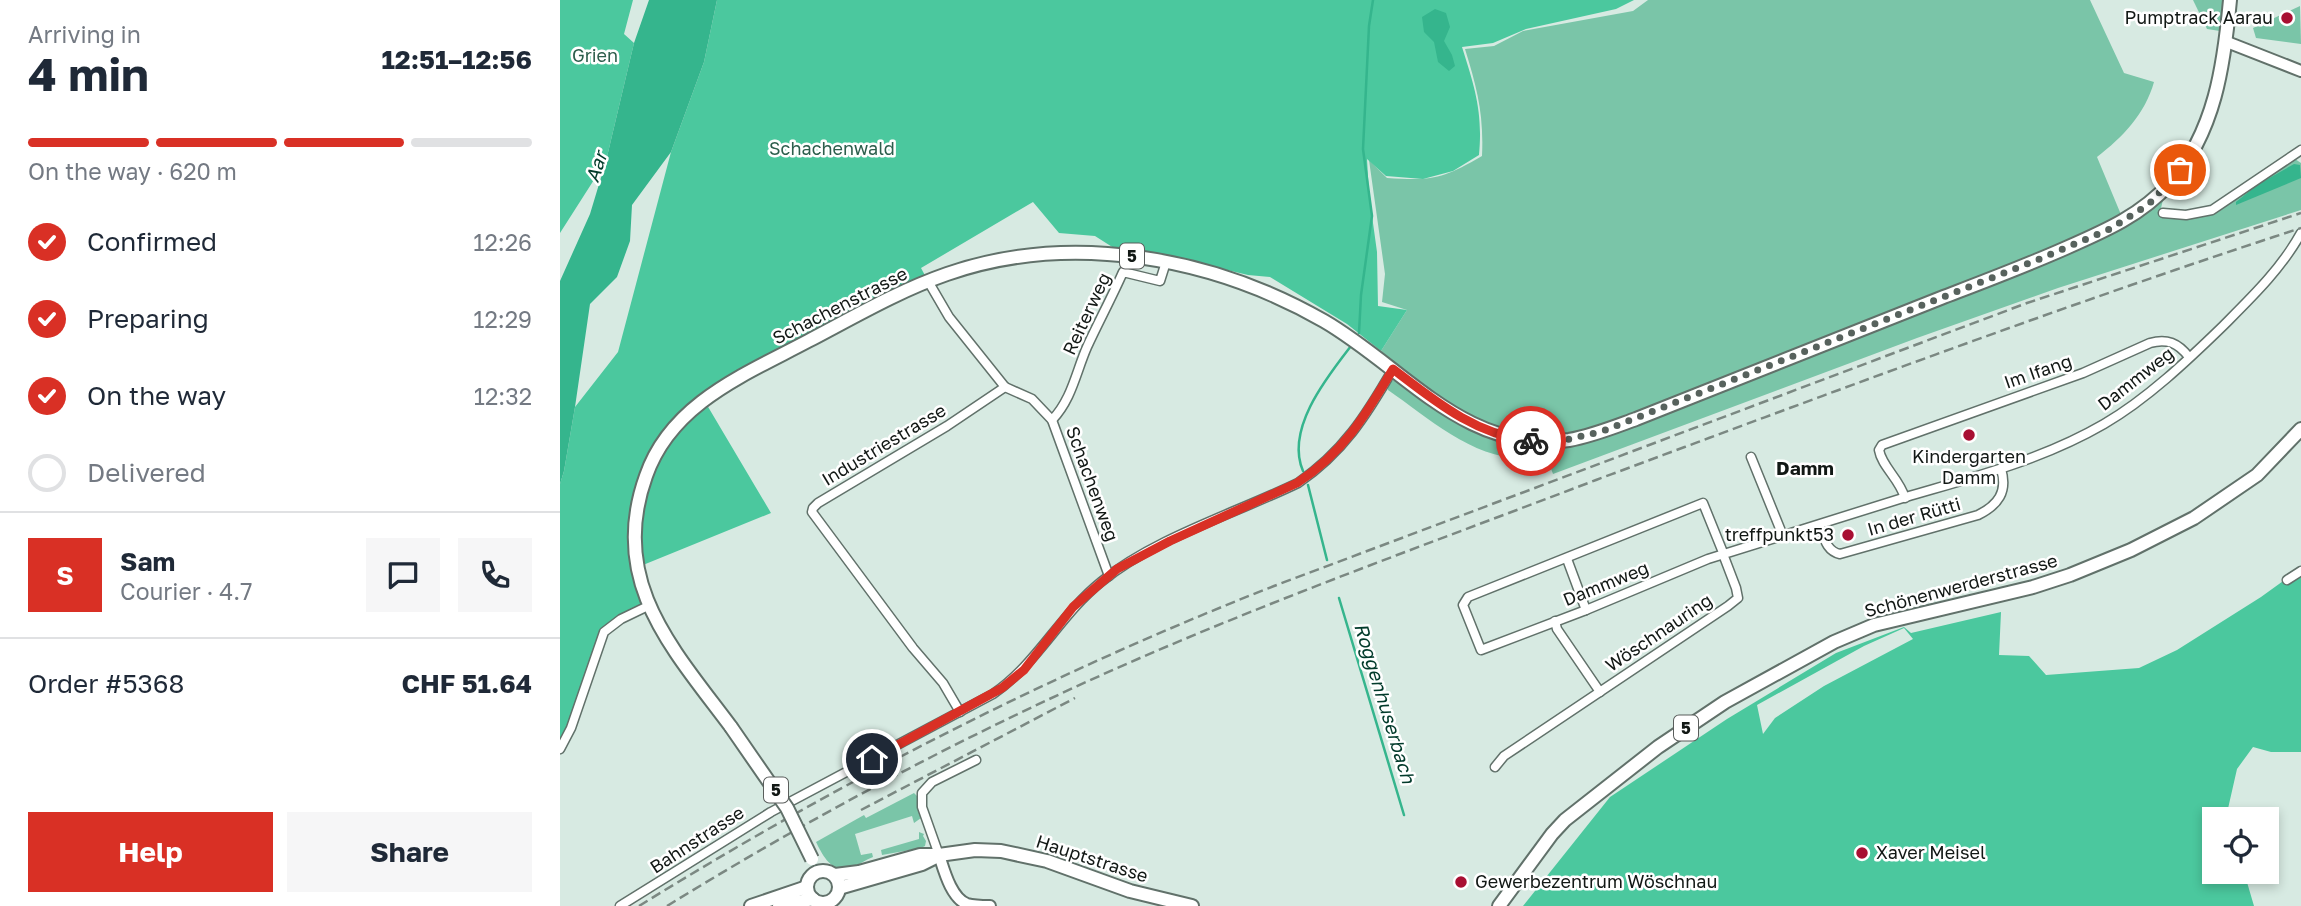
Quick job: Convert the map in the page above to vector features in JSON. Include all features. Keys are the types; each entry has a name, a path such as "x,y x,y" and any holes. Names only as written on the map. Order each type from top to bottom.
{"main road":[{"name":"5","path":"2227,42 2230,0"},
{"name":"Schachenstrasse","path":"817,872 787,807 663,632 649,606 639,578 635,554 634,525 640,494 647,472 664,440 704,399 737,379 894,295 928,281 974,267 1036,255 1104,254 1166,262 1200,270 1276,295 1326,322 1456,416 1481,429 1517,439 1543,442 1574,439 1636,419 2037,260 2110,229 2135,215 2171,181 2199,139 2215,97 2227,42"},
{"name":"Schönenwerderstrasse","path":"1499,906 1565,820 1658,747 1734,697 1854,633 1903,618 2033,587 2130,550 2193,518 2257,475 2301,429"},
{"name":"Hauptstrasse","path":"835,875 859,872 920,855 975,850 1016,853 1047,861 1130,891 1192,906"},
{"name":"Hauptstrasse","path":"839,888 922,864 939,855"},
{"path":"779,906 813,899 822,903 831,901 839,888 835,875 827,871 811,876 807,887 813,899"},
{"path":"751,906 807,887"}],"street":[{"path":"2227,42 2301,71"},
{"path":"2163,213 2186,215 2212,210 2301,150"},
{"name":"Dammweg","path":"1481,650 1723,554 2001,469 2053,450 2105,423 2137,402 2189,357 2277,271 2301,233"},
{"name":"Reiterweg","path":"1052,420 1069,397 1087,347 1123,272 1160,281 1166,262"},
{"path":"928,281 949,317 1004,387"},
{"name":"Im Ifang","path":"1905,498 1901,485 1881,457 1879,450 1882,445 2083,373 2161,340 2173,343 2189,357"},
{"name":"Bahnstrasse","path":"620,906 771,812 993,694 1024,670 1073,607 1109,576 1133,560 1297,483 1328,460 1347,440 1393,369"},
{"name":"Schachenweg","path":"1004,387 1032,399 1052,420 1109,576"},
{"name":"Industriestrasse","path":"960,712 943,683 913,648 812,512 818,503 947,426 1004,387"},
{"path":"1751,457 1783,536"},
{"name":"In der Rütti","path":"1819,525 1826,544 1833,553 1840,554 1978,515 1992,508 1999,498 2005,480 2001,469"},
{"name":"Wöschnauring","path":"1481,650 1463,605 1468,597 1703,503 1738,598 1504,756 1495,767"},
{"path":"1567,559 1586,610"},
{"path":"2287,580 2301,571"},
{"path":"560,749 571,729 604,632 621,619 649,606"},
{"name":"Wöschnauring","path":"1555,621 1557,629 1600,692"},
{"path":"976,760 932,782 922,793 922,807 946,876 958,897 970,905 990,906"}],"shaded area":[{"path":"649,0 717,0 704,62 671,152 632,205 630,241 617,277 590,304 575,407 560,484 560,281 590,214 606,161 634,43"},
{"path":"1648,0 2090,0 2124,73 2154,82 2139,115 2116,141 2097,157 2122,217 2092,233 1608,424 1571,435 1530,436 1496,428 1446,405 1381,351 1407,310 1382,302 1385,274 1369,160 1387,178 1416,179 1446,174 1482,156 1479,101 1465,49 1494,46 1523,31 1633,11"},
{"path":"2193,0 2223,0 2220,31 2207,29"},
{"name":"Pumptrack Aarau","path":"2300,6 2301,44 2256,38 2253,28"},
{"path":"1435,9 1446,13 1450,27 1444,41 1455,66 1449,71 1438,62 1434,42 1424,32 1422,17"},
{"path":"2295,159 2301,163 2301,210 2058,288 1553,474 1546,455 1524,458 1482,450 1442,429 1388,390 1387,386 1391,381 1398,380 1436,408 1490,437 1533,445 1558,446 2080,247 2128,226 2164,196 2160,212 2196,216 2210,213"},
{"path":"2294,164 2300,165 2301,178 2236,205 2236,202 2257,185"},
{"path":"914,793 918,797 921,818 914,823 912,816 855,834 861,855 872,853 873,857 844,869 833,866 825,858 816,842 864,815 866,818"},
{"path":"919,832 924,834 925,846 882,855 881,850 919,839"}],"green space":[{"name":"Grien","path":"560,0 633,0 624,34 634,43 606,161 560,233"},
{"name":"Schachenwald","path":"717,0 1634,0 1616,9 1526,29 1493,43 1462,47 1477,100 1479,155 1453,171 1423,179 1386,176 1367,159 1377,252 1378,306 1407,310 1381,351 1347,324 1270,277 1248,275 1177,258 1117,250 1095,236 1059,233 1033,202 921,268 928,281 704,400 771,513 643,565 648,606 609,627 560,749 560,484 575,407 618,352 671,152 704,62"},
{"path":"2301,568 2301,752 2271,752 2253,747 2237,769 2228,807 2202,807 2202,884 2248,884 2254,906 1523,906 1610,797 1727,719 1836,653 1904,627 1911,633 2001,612 1999,655 2029,656 2046,675 2139,668 2177,650 2261,597","holes":["1904,628 1913,639 1824,686 1775,718 1763,734 1757,705 1864,646"]}],"waterway":[{"name":"Roggenhuserbach","path":"1359,333 1361,295 1372,216 1363,149 1369,26 1373,0"},
{"name":"Roggenhuserbach","path":"1303,471 1299,455 1304,421 1321,388 1351,346"},
{"name":"Roggenhuserbach","path":"1308,485 1327,560"},
{"name":"Roggenhuserbach","path":"1339,598 1404,815"}],"railway":[{"path":"639,906 792,815 949,732 1110,655 1191,620 1274,586 2027,303 2301,213"},
{"path":"667,906 840,805 959,743 1079,685 1196,634 1367,566 1859,382 2301,228"},
{"path":"861,810 1075,698"}],"way so far":[{"path":"1531,441 1574,439 1603,431 2037,260 2110,229 2135,215 2161,193 2180,170"}],"place":[{"name":"Pumptrack Aarau","path":"2287,18"},
{"name":"Kindergarten Damm","path":"1969,435"},
{"name":"treffpunkt53","path":"1848,535"},
{"name":"Xaver Meisel","path":"1862,853"},
{"name":"Gewerbezentrum Wöschnau","path":"1461,882"}],"district":[{"name":"Damm","path":"1805,468"}],"route":[{"path":"872,759 1002,688 1024,670 1073,607 1117,569 1170,541 1269,497 1315,471 1340,448 1393,369 1468,423 1505,437 1531,441"}],"water label":[{"name":"Aar","path":"596,167"}]}
